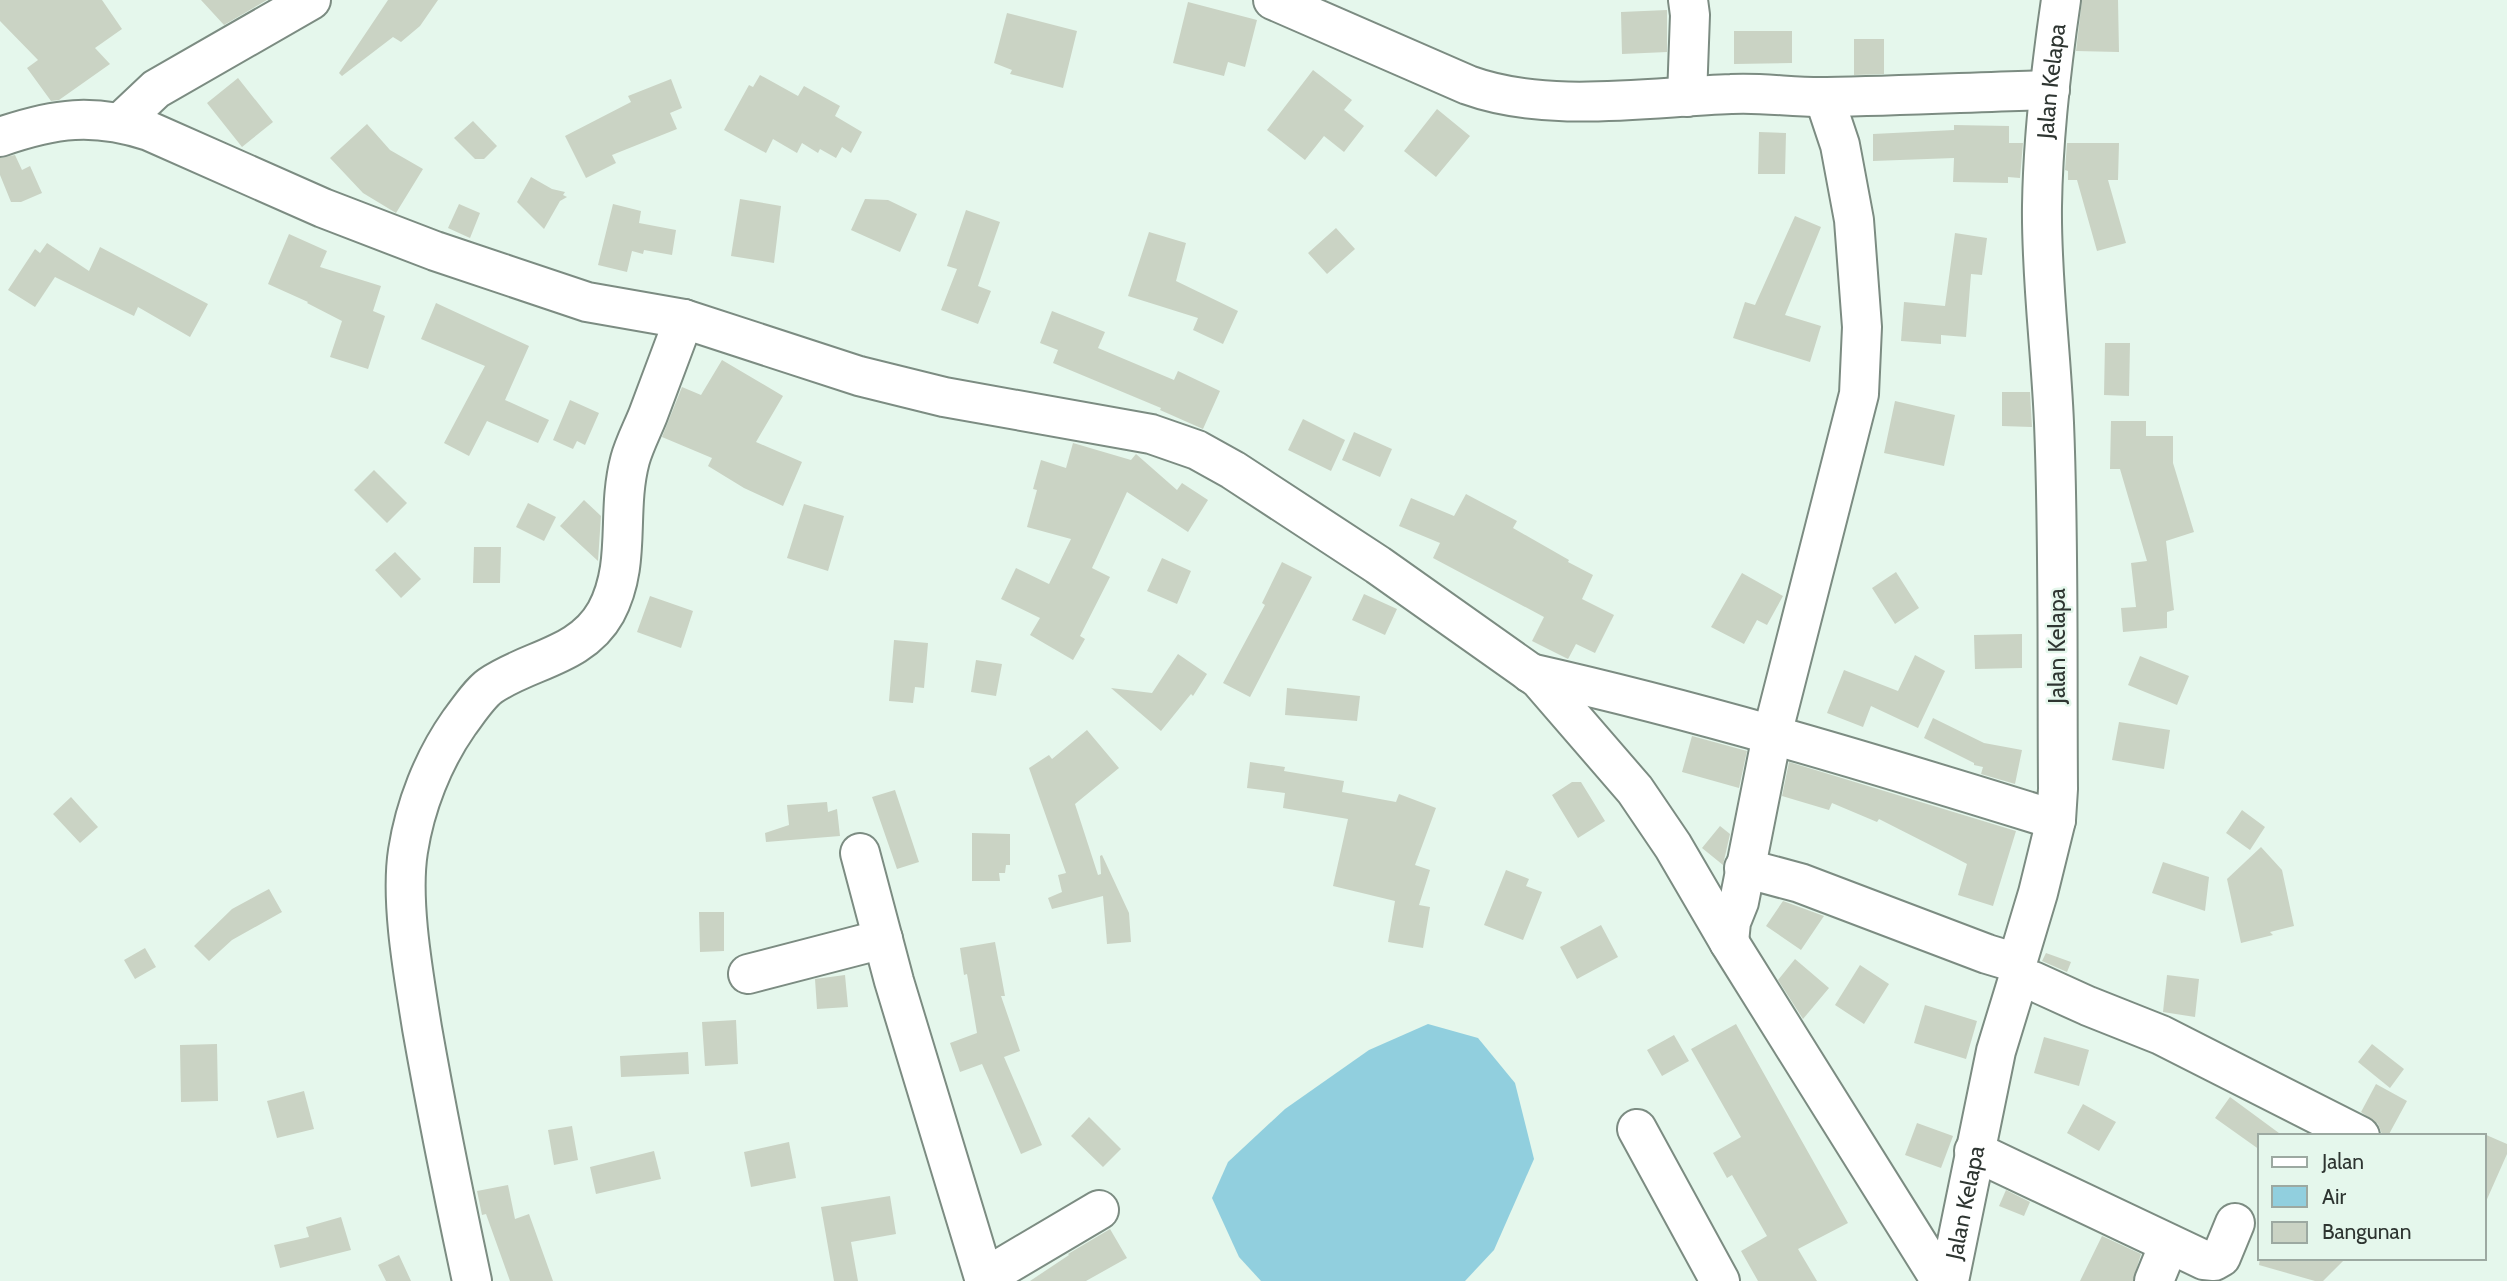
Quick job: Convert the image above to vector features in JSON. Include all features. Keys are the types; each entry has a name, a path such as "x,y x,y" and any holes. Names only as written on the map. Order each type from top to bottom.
{"street":[{"path":"121,122 156,89 311,0"},
{"path":"1273,0 1383,50 1492,94 1518,98 1586,100 1734,94 1824,97 2050,90"},
{"path":"1687,97 1690,15 1688,0"},
{"name":"Jalan Kelapa","path":"1949,1281 1996,1051 2056,820 2058,596 2054,435 2045,309 2042,208 2044,153 2061,0"},
{"path":"1729,942 1731,922 1739,902 1772,735 1830,502 1850,434 1861,370 1863,327 1854,220 1840,145 1824,97"},
{"path":"0,137 35,125 84,119 121,122 160,136 323,208 483,268 587,302 684,319 872,379 944,397 1151,433 1196,450 1233,470 1378,565 1539,679 1635,790 1673,846 1729,942 1941,1281"},
{"path":"472,1281 440,1135 414,977 407,905 408,853 412,831 440,752 487,687 576,645 588,636 604,615 615,594 622,570 623,511 630,460 684,319"},
{"path":"1530,673 1772,735 2056,820"},
{"path":"860,853 883,939 985,1279 1099,1210"},
{"path":"1744,868 1800,883 1987,954 2033,981 2161,1035 2356,1134"},
{"path":"748,974 883,939"},
{"path":"1637,1129 1720,1281"},
{"path":"1974,1151 2204,1260 2218,1260 2235,1223"},
{"path":"2154,1281 2169,1244"}],"water":[{"path":"1428,1024 1478,1038 1515,1083 1534,1159 1494,1250 1465,1281 1261,1281 1239,1257 1212,1198 1228,1162 1285,1109 1369,1050"}],"building":[{"path":"0,0 102,0 122,29 95,48 110,64 59,100 51,101 27,68 38,60 0,21"},
{"path":"201,0 267,0 224,25"},
{"path":"388,0 438,0 420,26 401,42 393,37 342,76 339,73"},
{"path":"2082,0 2118,0 2119,52 2076,51"},
{"path":"1188,2 1257,20 1245,67 1228,62 1224,76 1173,63"},
{"path":"1667,10 1667,52 1622,54 1621,12"},
{"path":"1007,13 1077,31 1063,88 1010,74 1012,70 994,63"},
{"path":"1734,31 1792,31 1792,63 1734,64"},
{"path":"1854,39 1884,39 1884,74 1854,75"},
{"path":"1313,70 1352,100 1344,110 1364,126 1344,152 1324,136 1305,160 1267,130"},
{"path":"760,75 798,96 804,86 840,106 835,116 862,132 851,153 842,147 836,158 820,149 818,153 802,143 797,153 773,139 766,153 724,130 749,85 753,87"},
{"path":"238,78 273,122 242,147 207,103"},
{"path":"671,79 682,108 670,113 677,129 612,155 616,163 586,178 565,136 631,102 628,96"},
{"path":"1437,109 1470,136 1436,177 1404,151"},
{"path":"473,121 497,146 484,159 475,159 454,138"},
{"path":"367,124 390,150 423,169 396,213 363,193 330,158"},
{"path":"1954,125 2009,126 2009,143 2023,143 2020,178 2008,177 2008,183 1953,182 1954,158 1873,161 1873,134 1954,130"},
{"path":"1759,132 1786,133 1785,174 1758,174"},
{"path":"2067,143 2119,143 2118,180 2108,180 2126,243 2097,251 2077,180 2068,180 2068,171 2065,170"},
{"path":"15,155 22,170 30,166 42,193 21,202 11,202 0,175 0,158"},
{"path":"531,177 552,189 565,192 563,195 567,197 560,201 544,229 517,202"},
{"path":"740,199 781,206 774,263 731,256"},
{"path":"865,199 888,200 917,214 900,252 851,230"},
{"path":"459,204 480,213 470,238 448,228"},
{"path":"613,204 641,211 639,223 676,230 672,255 644,250 643,254 632,251 627,272 598,265"},
{"path":"966,210 1000,222 978,286 991,291 978,324 941,310 957,269 947,266"},
{"path":"1795,216 1821,227 1785,315 1821,326 1810,362 1733,338 1745,302 1755,305"},
{"path":"1336,228 1355,249 1327,274 1308,253"},
{"path":"1149,232 1186,243 1176,281 1238,311 1223,344 1193,330 1198,318 1128,296"},
{"path":"1955,233 1987,238 1982,275 1971,274 1966,337 1941,335 1941,344 1901,341 1904,302 1945,306"},
{"path":"289,234 327,251 320,267 381,286 373,311 385,316 368,369 330,357 342,321 268,284"},
{"path":"47,243 89,271 100,247 208,304 190,337 138,307 134,316 55,277 35,307 8,290 35,249 40,253"},
{"path":"436,303 529,346 505,400 549,420 538,443 487,421 469,456 444,443 485,366 421,339"},
{"path":"1052,311 1105,332 1098,348 1174,380 1178,371 1220,391 1203,429 1160,410 1161,408 1053,363 1058,350 1040,343"},
{"path":"2105,343 2130,343 2129,396 2104,395"},
{"path":"722,360 783,396 756,442 802,462 783,506 744,488 708,466 712,458 662,437 682,387 701,395"},
{"path":"2002,392 2030,392 2032,427 2002,426"},
{"path":"570,400 599,413 585,445 577,441 573,449 553,440"},
{"path":"1895,401 1955,415 1944,466 1884,453"},
{"path":"1303,419 1345,440 1331,471 1288,450"},
{"path":"2111,421 2146,421 2146,436 2173,436 2173,463 2194,532 2166,541 2174,610 2167,612 2167,628 2123,632 2121,608 2136,607 2131,563 2147,561 2120,469 2110,469"},
{"path":"1354,432 1392,449 1380,477 1342,460"},
{"path":"1073,443 1131,460 1136,454 1177,490 1182,483 1208,500 1188,532 1127,492 1092,568 1110,577 1080,636 1085,639 1073,660 1030,635 1040,618 1001,599 1016,568 1049,584 1071,539 1027,527 1037,490 1033,489 1041,460 1066,468"},
{"path":"374,470 407,503 387,523 354,490"},
{"path":"1466,494 1517,521 1513,528 1593,575 1582,599 1614,615 1595,653 1576,644 1568,659 1532,641 1544,617 1433,558 1440,543 1399,526 1411,498 1454,516"},
{"path":"584,500 601,516 598,561 560,526"},
{"path":"528,503 556,517 544,541 516,527"},
{"path":"804,504 844,516 828,571 787,558"},
{"path":"474,547 501,547 500,583 473,583"},
{"path":"395,552 421,579 401,598 375,570"},
{"path":"1162,558 1191,571 1177,604 1147,591"},
{"path":"1282,562 1312,577 1250,697 1223,683 1265,605 1262,603"},
{"path":"1896,572 1919,608 1895,624 1872,588"},
{"path":"1742,573 1783,596 1767,625 1757,620 1744,644 1711,627"},
{"path":"1364,594 1397,609 1385,635 1352,620"},
{"path":"650,596 693,611 681,648 637,632"},
{"path":"2022,634 2022,668 1975,669 1974,635"},
{"path":"894,640 928,643 924,688 915,687 913,703 889,701"},
{"path":"1178,654 1207,674 1193,696 1191,694 1161,731 1111,688 1152,693"},
{"path":"1915,655 1945,671 1918,728 1871,706 1863,727 1827,713 1844,670 1898,691"},
{"path":"2140,656 2189,676 2177,705 2128,685"},
{"path":"976,660 1002,664 996,696 971,692"},
{"path":"1287,688 1360,696 1357,721 1285,715"},
{"path":"1933,718 1984,743 2022,750 2015,784 1981,774 1983,767 1974,765 1924,738"},
{"path":"2119,722 2170,730 2164,769 2112,760"},
{"path":"1087,730 1119,768 1075,804 1098,875 1101,874 1102,855 1129,913 1131,942 1107,944 1103,896 1052,909 1048,898 1062,892 1058,875 1066,873 1029,768 1049,755 1052,759"},
{"path":"1692,736 1747,751 1739,788 1682,772"},
{"path":"1250,762 1344,781 1342,792 1396,802 1399,794 1436,808 1415,865 1430,870 1419,905 1430,907 1423,948 1388,942 1395,901 1333,886 1348,819 1283,808 1285,793 1247,788"},
{"path":"1789,762 2016,831 1993,906 1958,895 1967,864 1948,854 1879,819 1877,822 1832,803 1829,810 1782,796"},
{"path":"1572,782 1581,782 1605,821 1578,838 1552,795"},
{"path":"895,790 919,862 897,869 872,797"},
{"path":"71,797 98,827 80,843 53,814"},
{"path":"827,802 828,812 837,809 840,836 766,842 765,833 789,825 787,805"},
{"path":"2242,810 2265,827 2250,850 2226,833"},
{"path":"1720,826 1730,834 1723,865 1702,848"},
{"path":"972,833 1010,834 1010,865 1006,865 1005,873 999,873 1000,881 972,881"},
{"path":"2261,847 2282,870 2294,926 2270,932 2273,935 2241,943 2227,879"},
{"path":"2163,862 2209,877 2205,911 2152,893"},
{"path":"1506,870 1529,879 1526,886 1542,892 1523,940 1484,925"},
{"path":"269,889 282,912 232,940 209,961 194,946 232,909"},
{"path":"1783,901 1824,916 1801,950 1766,926"},
{"path":"699,912 724,912 724,951 700,952"},
{"path":"1601,925 1618,957 1577,979 1560,947"},
{"path":"995,942 1005,996 1001,996 1020,1051 1004,1057 1042,1145 1021,1154 982,1064 960,1072 950,1043 977,1033 960,948"},
{"path":"145,948 156,967 135,979 124,960"},
{"path":"2046,953 2071,962 2067,972 2042,961"},
{"path":"1795,959 1829,988 1803,1019 1778,980"},
{"path":"1860,965 1889,984 1864,1024 1835,1005"},
{"path":"845,975 848,1007 817,1009 815,979"},
{"path":"2167,975 2199,979 2195,1017 2163,1012"},
{"path":"1925,1005 1977,1021 1966,1059 1914,1043"},
{"path":"736,1020 738,1064 705,1066 702,1022"},
{"path":"1736,1024 1848,1223 1798,1249 1817,1281 1758,1281 1741,1251 1767,1236 1732,1175 1727,1178 1713,1153 1741,1137 1691,1049"},
{"path":"1674,1035 1689,1061 1662,1076 1647,1050"},
{"path":"2044,1037 2089,1050 2079,1086 2034,1073"},
{"path":"217,1044 218,1101 181,1102 180,1045"},
{"path":"2372,1044 2404,1069 2390,1088 2358,1062"},
{"path":"688,1052 689,1074 621,1077 620,1056"},
{"path":"2376,1084 2407,1101 2389,1134 2382,1134 2378,1124 2361,1112"},
{"path":"304,1091 314,1129 277,1138 267,1101"},
{"path":"2230,1097 2280,1134 2258,1134 2258,1149 2215,1118"},
{"path":"2083,1104 2116,1122 2099,1151 2067,1133"},
{"path":"1089,1117 1121,1149 1103,1167 1071,1136"},
{"path":"1917,1123 1953,1136 1941,1168 1905,1155"},
{"path":"572,1126 578,1160 554,1165 548,1130"},
{"path":"2486,1135 2507,1144 2507,1154 2486,1201"},
{"path":"789,1142 796,1178 751,1187 744,1152"},
{"path":"654,1151 661,1179 596,1194 590,1167"},
{"path":"508,1185 515,1219 529,1214 553,1281 510,1281 486,1214 482,1215 477,1191"},
{"path":"2006,1190 2030,1202 2024,1216 1999,1206"},
{"path":"890,1196 896,1234 851,1242 858,1281 834,1281 821,1207"},
{"path":"341,1217 351,1250 280,1268 274,1245 309,1237 306,1227"},
{"path":"1110,1229 1127,1258 1086,1281 1030,1281 1068,1254"},
{"path":"2102,1236 2141,1254 2133,1281 2080,1281"},
{"path":"399,1255 411,1281 386,1281 378,1265"},
{"path":"2260,1260 2344,1260 2323,1281 2259,1265"}]}
